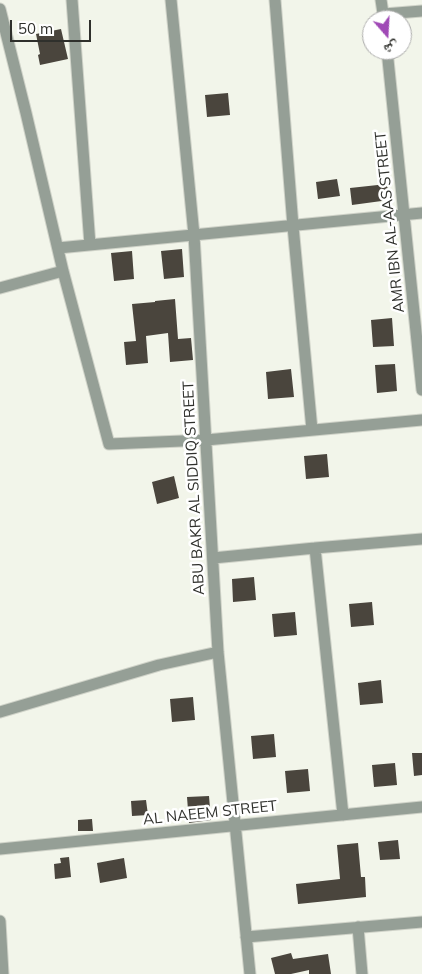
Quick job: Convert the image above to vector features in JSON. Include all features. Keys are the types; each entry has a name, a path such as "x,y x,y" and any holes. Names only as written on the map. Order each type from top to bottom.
{"street":[{"path":"72,0 90,245"},
{"name":"ABU BAKR AL SIDDIQ STREET","path":"171,0 194,235 218,652 250,974"},
{"path":"274,0 312,430"},
{"path":"0,9 63,270 109,444 206,440 422,420"},
{"name":"AMR IBN AL-AAS STREET","path":"388,60 422,390"},
{"path":"58,248 422,213"},
{"path":"0,288 63,270"},
{"path":"213,558 422,539"},
{"path":"315,548 343,815"},
{"path":"0,712 159,665 218,652"},
{"name":"AL NAEEM STREET","path":"0,849 422,807"},
{"path":"0,921 3,974"},
{"path":"246,937 422,922"},
{"path":"358,927 362,974"}],"building":[{"path":"61,29 68,59 40,65 36,34"},
{"path":"228,93 230,115 207,117 205,95"},
{"path":"337,179 340,196 318,199 316,182"},
{"path":"387,184 389,200 352,205 350,188"},
{"path":"182,249 184,277 164,279 161,251"},
{"path":"132,251 134,279 114,281 111,253"},
{"path":"175,299 178,339 191,338 193,360 170,362 168,333 146,336 148,363 126,365 124,342 136,341 132,304"},
{"path":"392,318 394,346 373,347 371,320"},
{"path":"395,364 397,391 377,393 375,365"},
{"path":"291,369 294,397 268,399 266,372"},
{"path":"327,454 329,477 306,479 304,456"},
{"path":"174,476 179,498 157,504 152,482"},
{"path":"254,577 256,600 233,602 232,579"},
{"path":"372,602 374,625 351,627 349,604"},
{"path":"295,612 297,635 274,637 272,614"},
{"path":"381,680 383,703 360,705 358,683"},
{"path":"193,697 195,720 172,722 170,699"},
{"path":"274,734 276,757 253,759 251,736"},
{"path":"412,753 422,753 422,775 414,776"},
{"path":"395,763 397,785 374,787 372,765"},
{"path":"308,769 310,791 287,793 285,771"},
{"path":"209,796 211,820 189,823 187,797"},
{"path":"146,800 148,815 132,816 131,801"},
{"path":"92,819 93,831 78,831 78,820"},
{"path":"398,840 400,859 380,860 378,842"},
{"path":"358,843 361,877 365,877 366,897 298,904 296,884 340,879 337,845"},
{"path":"69,857 71,877 55,879 54,864 61,863 60,858"},
{"path":"124,858 127,878 100,883 97,863"},
{"path":"291,953 293,959 328,954 331,974 309,974 309,970 291,974 275,974 271,958"}]}
